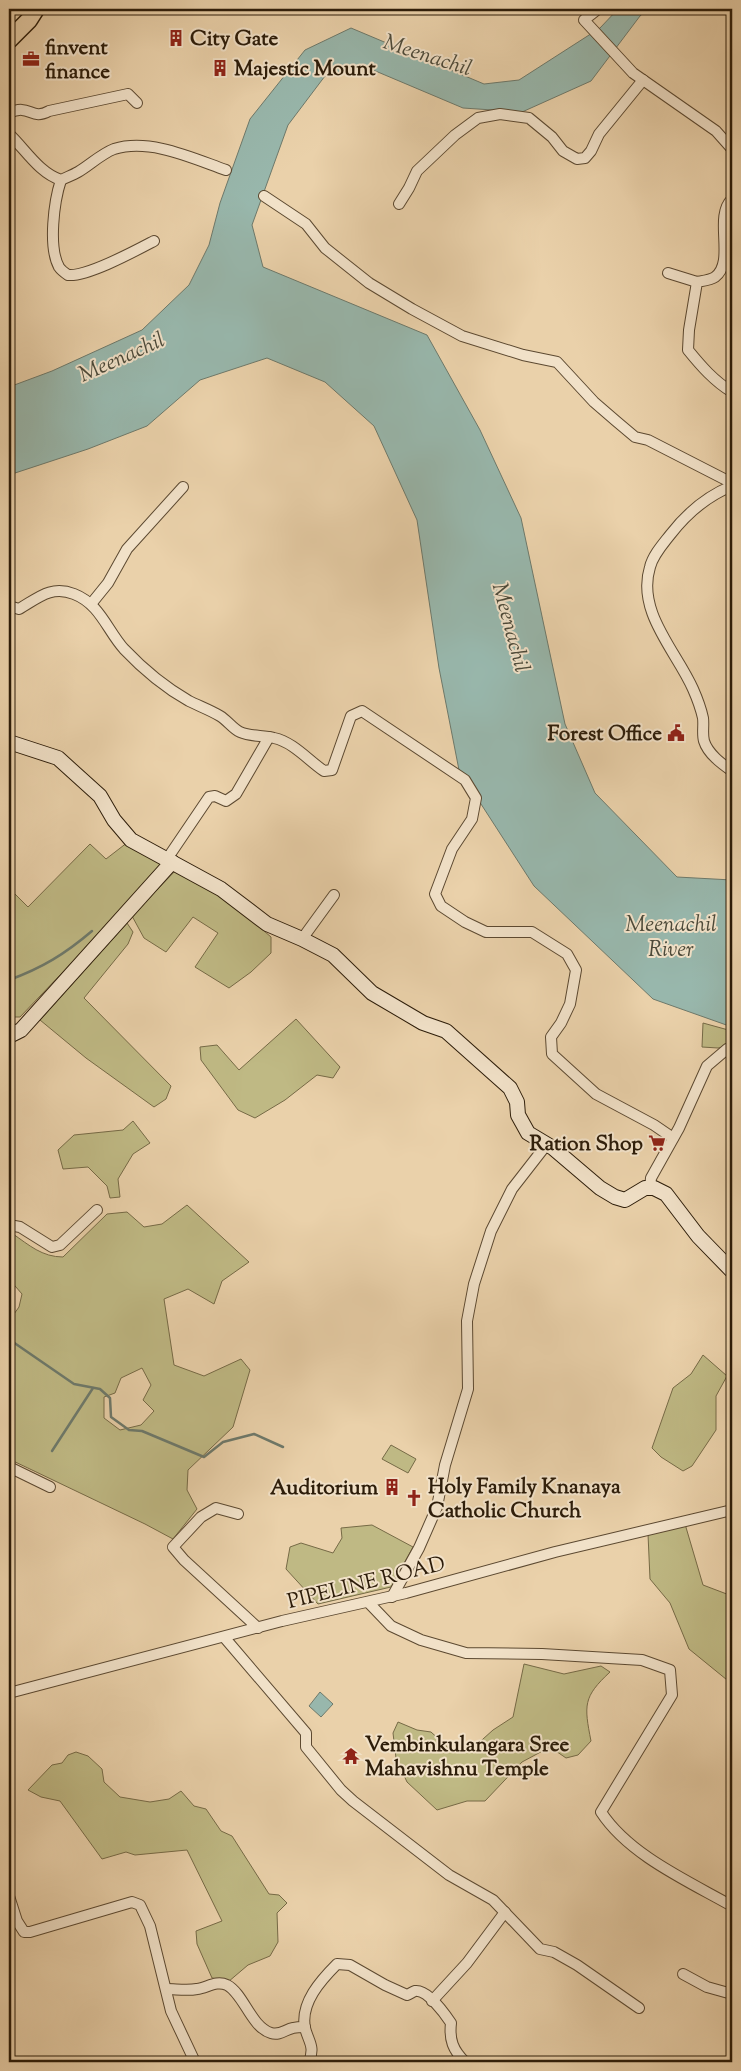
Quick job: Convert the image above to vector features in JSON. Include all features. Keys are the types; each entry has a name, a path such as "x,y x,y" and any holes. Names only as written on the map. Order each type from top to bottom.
{"main road":[{"path":"9,40 29,20 36,9"},
{"path":"9,742 58,758 100,796 114,820 131,840 220,889 267,924 333,955 372,993 423,1023 446,1031 510,1088 517,1102 518,1115 528,1133 547,1144 600,1188 615,1197 625,1200 645,1188 666,1194 698,1236 732,1271"},
{"path":"9,1036 21,1030 169,861"}],"street":[{"path":"598,9 584,20 625,64 643,80 716,131 732,149"},
{"path":"399,204 417,172 455,135 478,118 500,114 529,118 552,137 563,151 577,159 585,158 591,151 599,134 643,80"},
{"path":"9,113 16,109 25,109 35,114 43,114 49,111 128,94 136,103"},
{"path":"9,134 34,161 55,178 61,180 77,173 113,150 129,146 154,148 226,170"},
{"path":"61,180 55,198 54,252 60,268 68,275 76,275 112,261 154,241"},
{"path":"264,196 306,224 325,248 369,283 462,336 522,355 557,362 594,402 635,437 648,440 732,484"},
{"path":"668,273 697,282 714,278 722,269 725,250 724,222 729,202 732,199"},
{"path":"697,282 690,321 688,350 704,370 732,392"},
{"path":"732,484 716,492 697,506 679,523 660,548 650,566 647,596 664,642 694,689 703,719 704,742 719,763 732,771"},
{"path":"91,604 108,583 127,549 183,487"},
{"path":"9,606 18,609 50,591 65,591 77,595 91,604 107,623 124,649 150,673 189,701 207,708 238,731 253,736 275,738 293,747 324,771 332,770 351,716 362,711 465,780 476,798 472,819 452,849 435,894 441,906 465,922 486,932 532,932 567,954 576,970 570,1004 561,1023 551,1037 552,1054 596,1094 654,1125 672,1138"},
{"path":"169,861 210,797 214,796 226,801 236,794 269,737"},
{"path":"302,939 334,895"},
{"path":"650,1188 651,1178 707,1066 727,1049 732,1050"},
{"path":"392,1597 419,1548 437,1507 445,1465 468,1389 467,1321 474,1284 491,1231 512,1189 547,1144"},
{"path":"9,1225 20,1227 52,1248 60,1245 97,1210"},
{"path":"9,1467 50,1487"},
{"path":"238,1514 216,1508 201,1517 173,1548 258,1628"},
{"name":"PIPELINE ROAD","path":"9,1693 258,1628 392,1597 555,1552 732,1510"},
{"path":"368,1602 391,1626 421,1640 466,1653 542,1654 642,1660 670,1670 672,1695 601,1812 610,1827 654,1862 732,1906"},
{"path":"224,1637 306,1733 306,1747 341,1790 449,1875 493,1900 540,1949 554,1952 577,1965 639,2008"},
{"path":"9,1896 24,1932 30,1932 132,1902 140,1906 150,1926 171,2011 195,2062"},
{"path":"432,2001 467,1964 505,1912"},
{"path":"309,2062 313,2052 305,2027 307,2007 317,1984 337,1964 350,1965 385,1985 408,1995 416,1991 423,1992 452,2023 450,2037 458,2056 464,2062"},
{"path":"683,1974 707,1987 732,1994"},
{"path":"166,1989 197,1989 217,1983 227,1985 234,1991 245,2008 262,2027 271,2033 280,2033 292,2028 305,2027"}],"shaded area":[{"path":"128,842 164,866 20,1017 9,1017 9,888 28,907 90,844 106,859"},
{"path":"176,870 209,887 235,906 271,937 271,953 251,972 229,988 195,967 218,933 193,917 166,952 144,938 132,916"},
{"path":"127,923 133,932 128,944 84,998 171,1086 166,1099 154,1107 86,1058 40,1020"},
{"path":"296,1019 340,1067 333,1078 317,1075 285,1100 255,1118 238,1110 201,1060 200,1047 217,1045 239,1070"},
{"path":"703,1023 732,1031 732,1046 718,1048 702,1047"},
{"path":"133,1121 150,1143 133,1154 118,1179 120,1197 110,1198 107,1186 88,1167 63,1169 58,1150 74,1135 123,1130"},
{"path":"187,1205 249,1262 222,1281 214,1304 188,1289 164,1299 174,1365 204,1376 241,1359 250,1370 233,1427 188,1470 187,1490 197,1509 173,1539 9,1459 9,1321 19,1307 22,1294 9,1279 9,1233 42,1253 63,1257 107,1214 127,1212 144,1227 162,1224","holes":["142,1368 151,1385 143,1400 154,1411 141,1425 120,1430 104,1418 104,1397 115,1393 121,1378"]},
{"path":"703,1355 727,1376 716,1396 716,1430 692,1466 683,1471 661,1457 652,1448 673,1388 691,1374"},
{"path":"391,1445 416,1459 408,1473 382,1459"},
{"path":"685,1524 703,1585 732,1596 732,1684 689,1649 670,1603 650,1579 648,1534"},
{"path":"372,1525 413,1547 391,1587 318,1604 286,1569 290,1547 301,1543 333,1553 342,1538 341,1528"},
{"path":"524,1664 564,1674 601,1666 610,1672 595,1688 588,1702 587,1719 591,1741 578,1755 566,1758 550,1747 522,1762 485,1801 467,1801 437,1810 407,1782 396,1758 393,1733 398,1722 417,1730 431,1732 453,1752 473,1748 493,1730 513,1717"},
{"path":"76,1752 88,1756 102,1769 104,1782 120,1797 150,1802 169,1799 181,1791 194,1806 206,1809 221,1831 232,1836 269,1894 279,1895 287,1903 277,1913 278,1942 270,1956 248,1965 228,1982 212,1978 197,1944 196,1931 222,1921 187,1850 135,1855 126,1852 102,1859 60,1801 41,1797 28,1790 52,1765 62,1763 68,1755"}],"water":[{"name":"Meenachil River","path":"618,9 648,9 640,16 591,81 522,112 463,108 366,67 325,76 288,125 252,225 263,267 427,335 480,430 521,518 565,724 595,793 677,877 732,880 732,1027 653,999 534,886 459,770 439,668 417,520 374,426 325,382 267,358 200,380 147,426 88,449 9,475 9,387 52,371 142,330 189,285 209,245 220,203 250,119 305,50 351,28 484,84 519,80 600,28"},
{"path":"320,1692 333,1704 321,1717 309,1706"}],"waterway":[{"path":"9,980 53,960 92,931"},
{"path":"13,1342 74,1384 100,1389 110,1398 111,1417 129,1430 142,1431 204,1457 223,1442 254,1434 283,1447"},
{"path":"52,1451 93,1388"}],"place":[{"name":"City Gate","path":"176,38"},
{"name":"finvent finance","path":"31,59"},
{"name":"Majestic Mount","path":"220,68"},
{"name":"Forest Office","path":"676,733"},
{"name":"Ration Shop","path":"657,1143"},
{"name":"Auditorium","path":"392,1487"},
{"name":"Holy Family Knanaya Catholic Church","path":"414,1498"},
{"name":"Vembinkulangara Sree Mahavishnu Temple","path":"351,1756"}],"water label":[{"name":"Meenachil","path":"428,54"},
{"name":"Meenachil","path":"121,356"},
{"name":"Meenachil","path":"512,627"}]}
